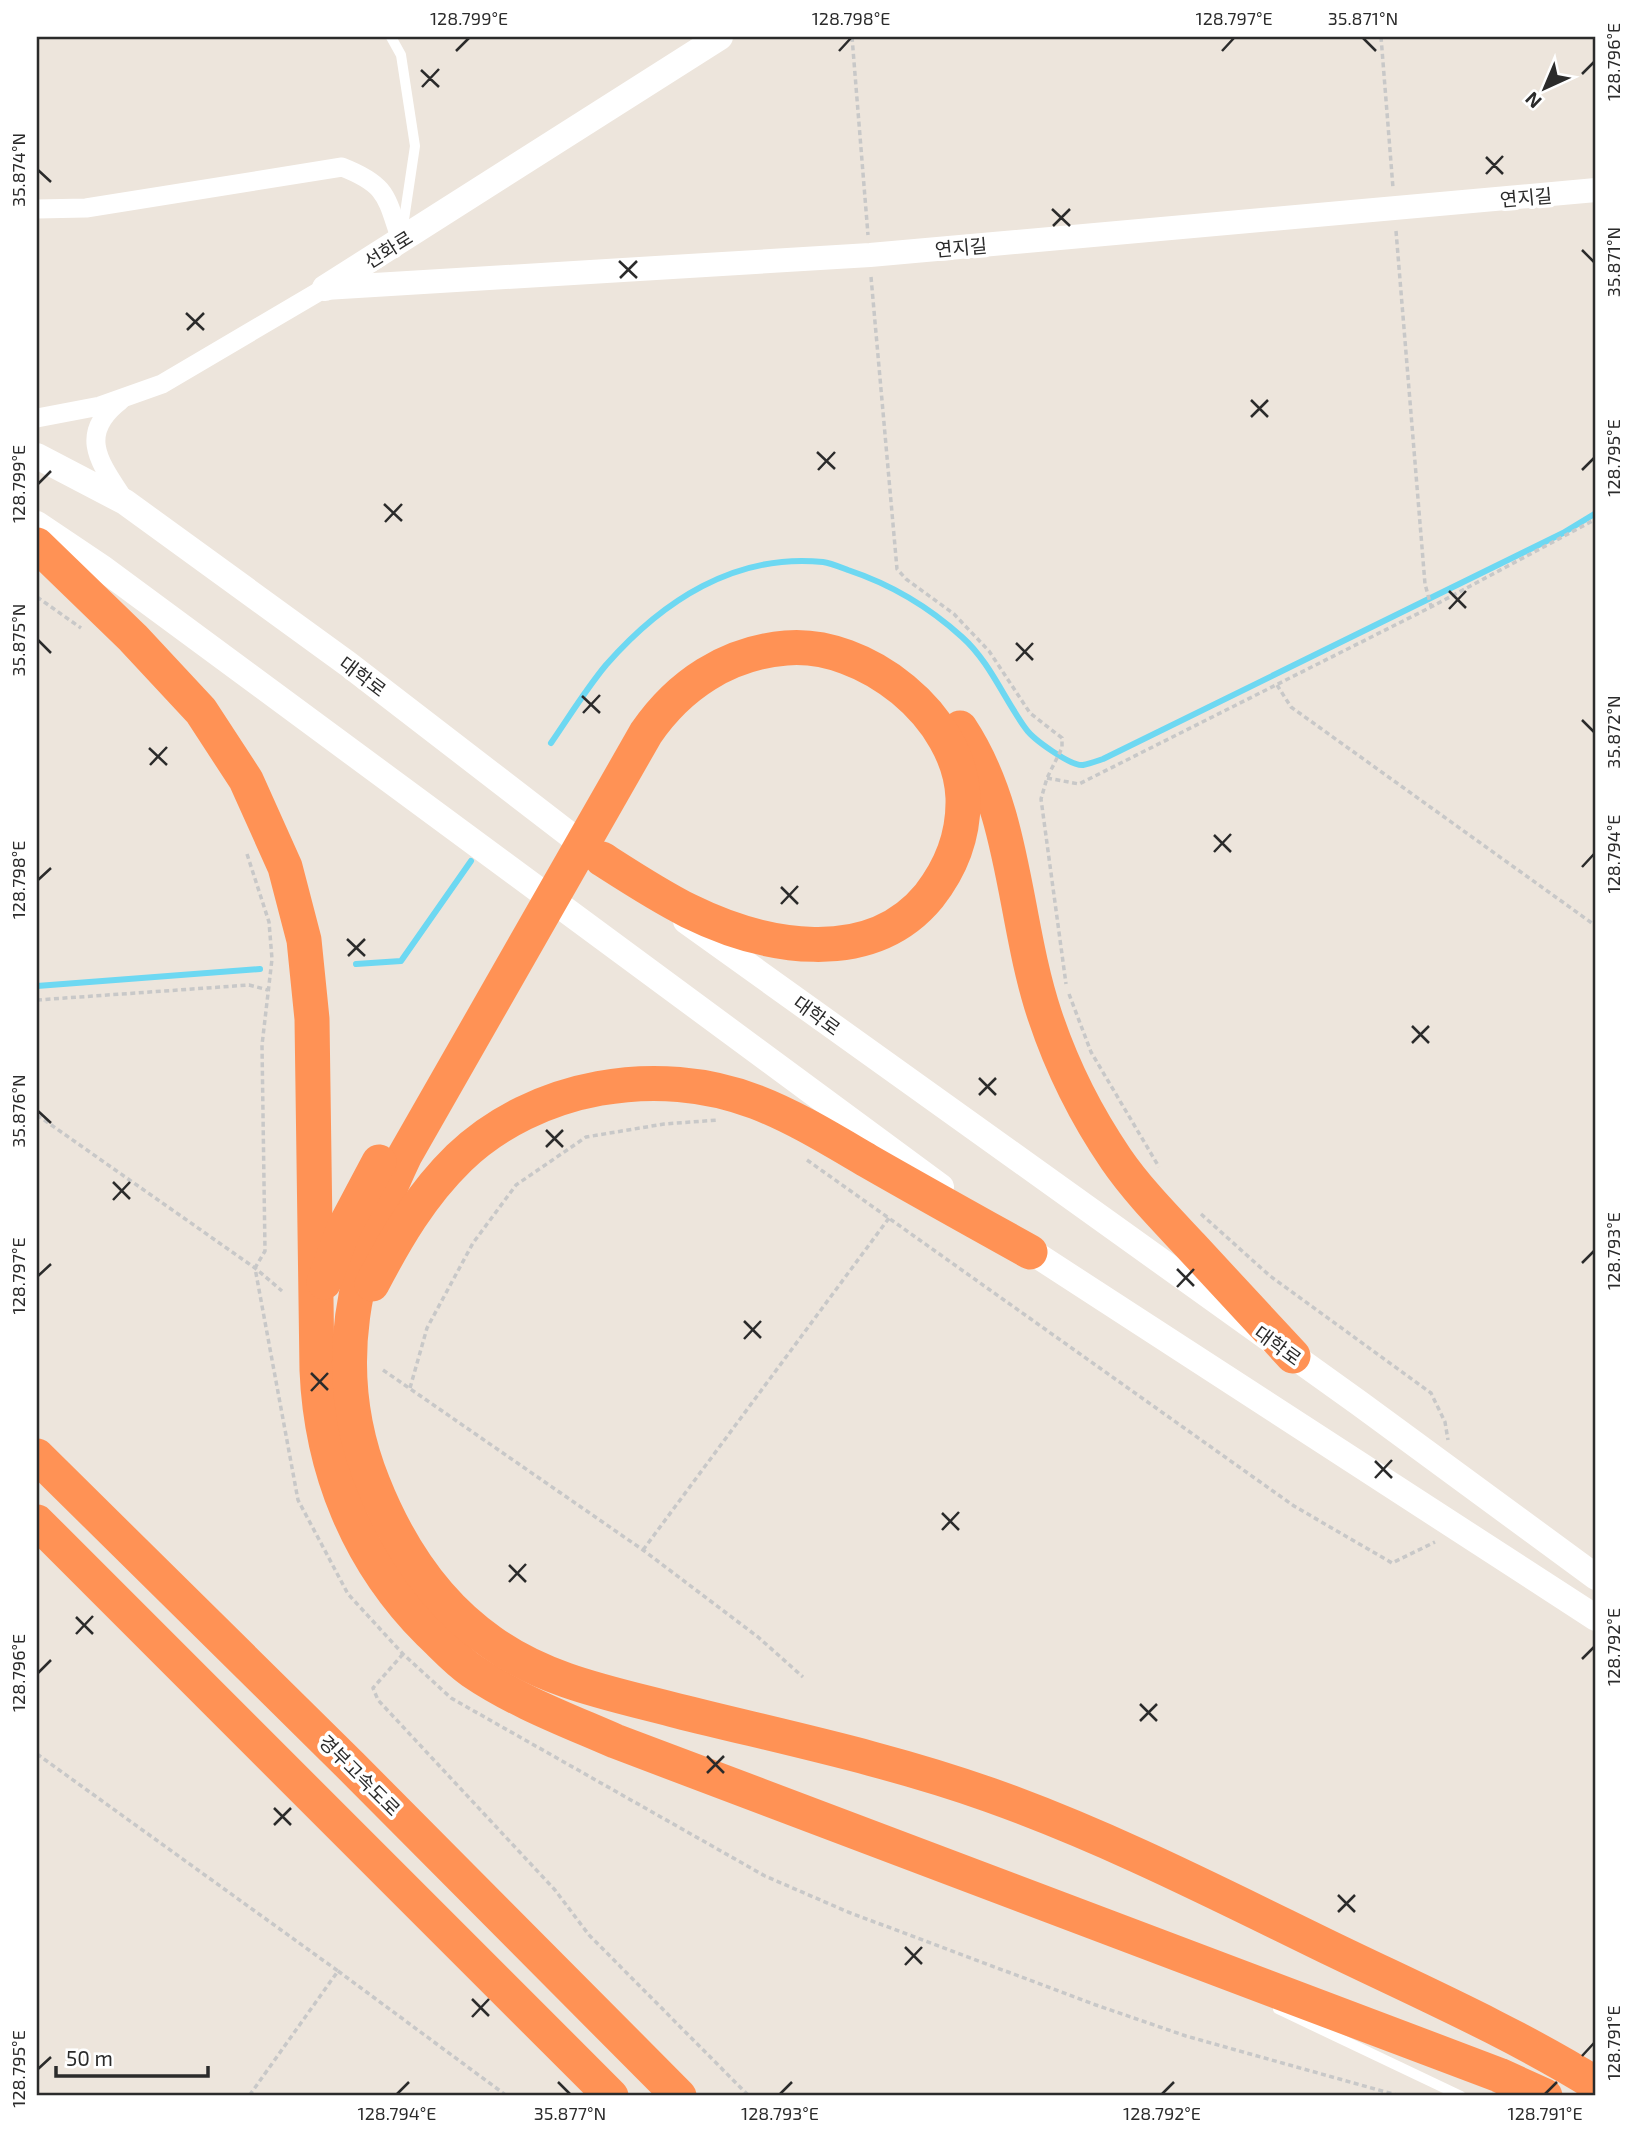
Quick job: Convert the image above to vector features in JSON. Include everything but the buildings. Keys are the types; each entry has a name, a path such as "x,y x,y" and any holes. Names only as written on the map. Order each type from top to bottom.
{"highway":[{"path":"37,545 133,638 211,724 256,798 285,867 304,940 312,1019 333,1342 350,1391 356,1432 368,1470 395,1531 418,1570 448,1605 476,1631 510,1655 571,1682 895,1765 985,1793 1040,1814 1148,1860 1221,1895 1476,2019 1596,2084"},
{"path":"1293,1356 1145,1197 1116,1159 1086,1111 1056,1048 1044,1014 1020,913 1008,845 985,774 957,722 934,693 907,667 869,642 827,629 779,627 745,632 697,653 674,669 641,701 625,744 514,942 384,1200 333,1342 318,1395 324,1436 336,1483 357,1533 379,1572 401,1601 439,1642 470,1669 495,1685 615,1741 1499,2075 1545,2096"},
{"path":"602,859 664,897 717,923 768,939 822,946 873,936 914,912 944,875 957,846 963,797 960,778 940,733 919,707 887,677 869,666 828,650 777,649 747,655 720,666 680,694 655,720 625,744"},
{"path":"333,1342 365,1297 410,1216 449,1168 471,1147 498,1128 556,1100 597,1088 675,1084 730,1094 755,1102 815,1131 1030,1252"},
{"name":"경부고속도로","path":"37,1457 351,1766 679,2096"},
{"path":"37,1522 611,2096"}],"main road":[{"name":"선화로","path":"325,288 720,37"},
{"name":"대학로","path":"37,456 125,502 348,664 602,859 1596,1577"},
{"path":"37,524 102,567 1030,1252 1596,1618"}],"street":[{"path":"37,209 86,208 342,167 376,184 387,200 401,240"},
{"name":"연지길","path":"325,288 870,255 1596,190"},
{"name":"선화로","path":"37,418 100,405 162,384 325,288"},
{"path":"125,502 101,465 95,436 105,412 127,396"}],"lane":[{"path":"391,37 401,55 415,146 401,240"},
{"path":"1088,1919 1213,1978"},
{"path":"1262,2002 1461,2096"}],"path":[{"path":"852,37 897,569 906,579 954,614 989,651 1030,713 1062,738 1062,748 1047,778 1041,799 1066,986 1091,1052 1161,1172"},
{"path":"1381,37 1427,591 1432,607"},
{"path":"1047,778 1079,784 1432,607 1596,519"},
{"path":"37,597 82,629"},
{"path":"1277,685 1292,707 1596,926"},
{"path":"245,846 269,922 272,959 262,1045 265,1251 255,1268 298,1500 348,1594 403,1654 451,1698 765,1876 848,1912 1096,2005 1186,2036 1399,2096"},
{"path":"37,1000 249,985 268,990"},
{"path":"37,1115 255,1268 282,1291"},
{"path":"410,1388 427,1328 473,1243 516,1185 586,1137 664,1124 722,1120"},
{"path":"803,1157 1294,1506 1392,1563 1459,1530"},
{"path":"1199,1212 1270,1276 1431,1393 1445,1422 1455,1473"},
{"path":"643,1550 889,1218"},
{"path":"383,1370 643,1550 758,1637 803,1677"},
{"path":"403,1654 373,1688 378,1700 555,1890 589,1935 749,2096"},
{"path":"37,1754 338,1970 507,2096"},
{"path":"249,2096 338,1970"}],"waterway":[{"path":"551,743 606,665 651,621 676,602 702,586 760,565 791,561 823,562 879,582 936,616 962,637 981,658 1030,733 1061,757 1085,765 1103,759 1563,533 1596,513"},
{"path":"356,964 401,961 471,861"},
{"path":"37,986 260,969"}]}
